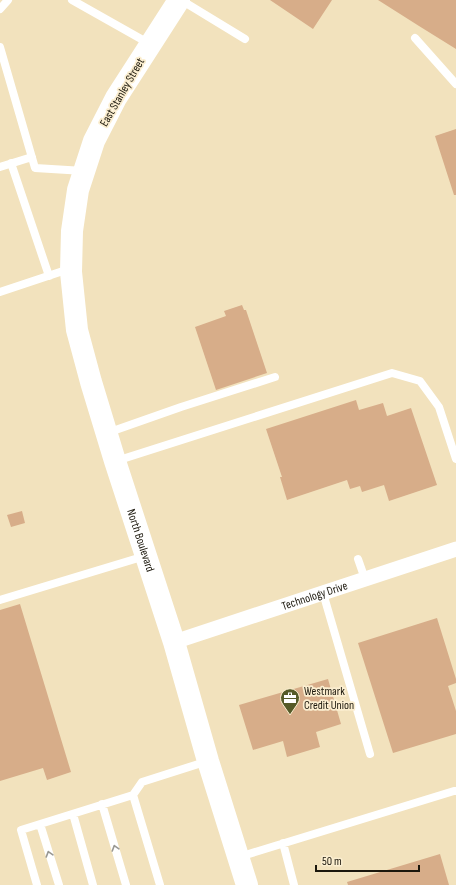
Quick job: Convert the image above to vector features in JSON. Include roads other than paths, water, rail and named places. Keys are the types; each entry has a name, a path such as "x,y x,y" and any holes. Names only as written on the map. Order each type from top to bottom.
{"street":[{"name":"East Stanley Street","path":"81,181 94,141 116,98 180,0"},
{"name":"North Boulevard","path":"81,181 72,231 71,268 77,330 90,382 174,642 208,761 247,885"},
{"name":"Technology Drive","path":"174,642 456,549"}],"lane":[{"path":"0,9 8,0"},
{"path":"72,0 150,44"},
{"path":"180,0 245,39"},
{"path":"415,38 456,84"},
{"path":"0,47 35,168 81,181"},
{"path":"0,167 32,157"},
{"path":"11,163 49,276"},
{"path":"0,292 71,268"},
{"path":"115,461 392,373 420,382 439,407 456,459"},
{"path":"106,433 275,377"},
{"path":"0,600 146,556"},
{"path":"358,559 365,579"},
{"path":"323,593 370,754"},
{"path":"37,885 21,830 133,795 142,782 208,761"},
{"path":"239,857 456,791"},
{"path":"133,795 160,885"},
{"path":"102,804 126,885"},
{"path":"73,814 93,885"},
{"path":"40,824 58,885"},
{"path":"283,843 294,885"}],"place":[{"name":"Westmark Credit Union","path":"290,715"}]}
